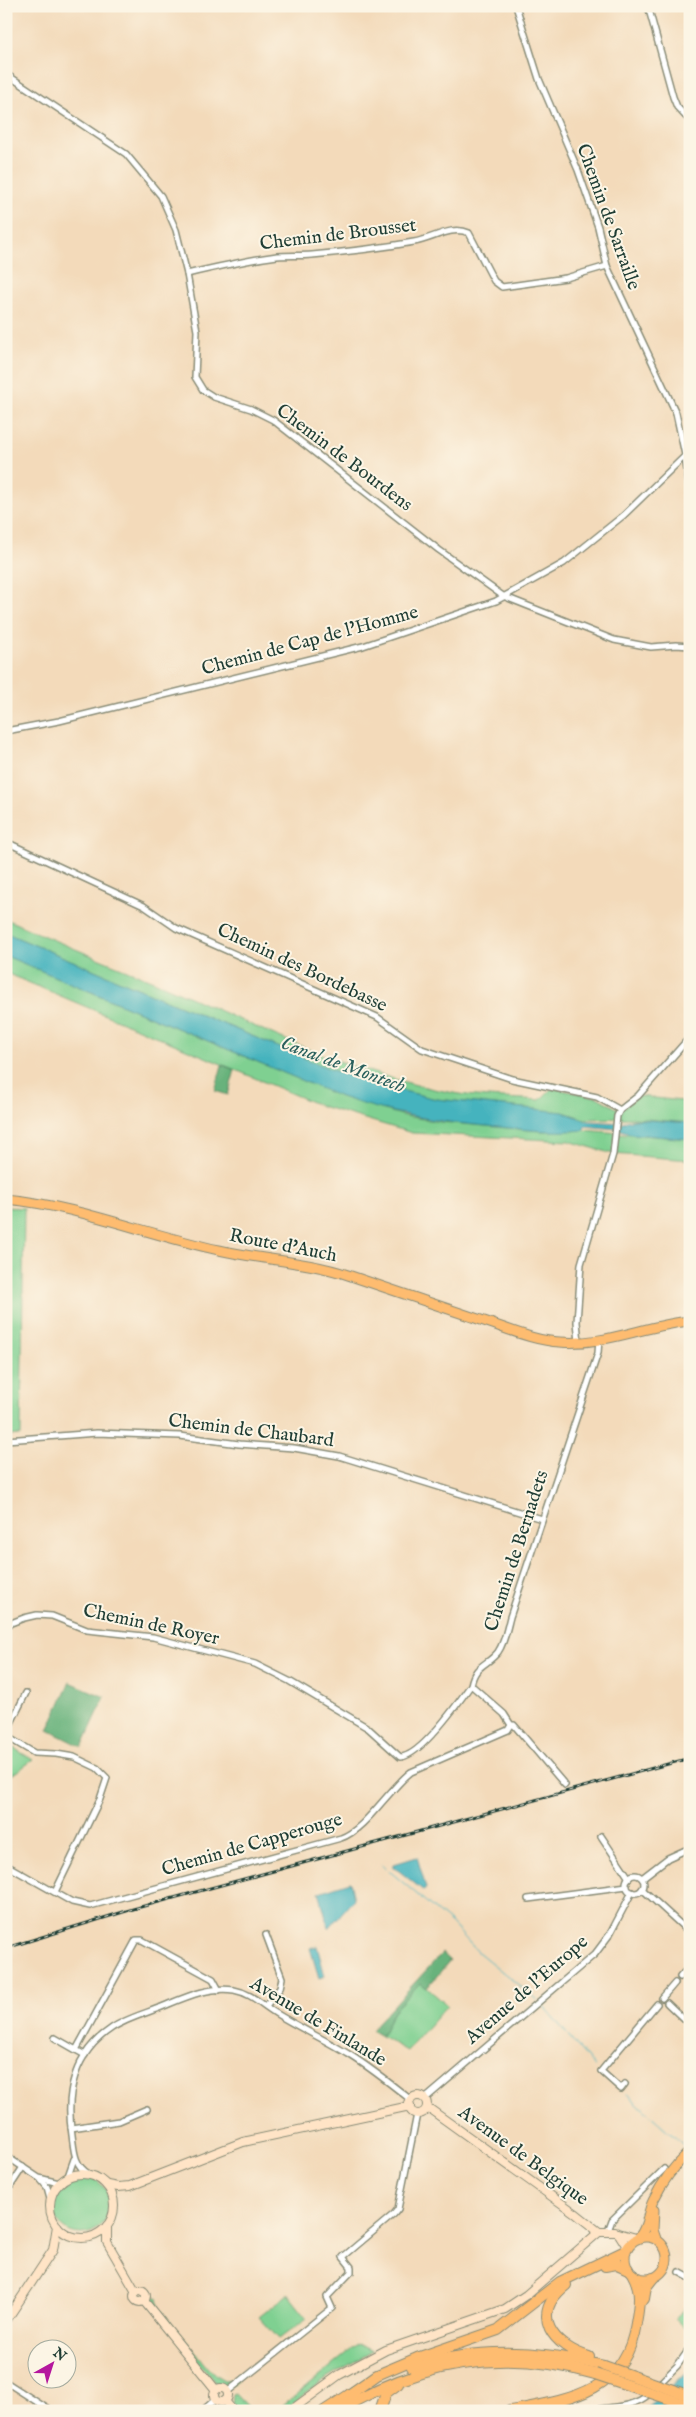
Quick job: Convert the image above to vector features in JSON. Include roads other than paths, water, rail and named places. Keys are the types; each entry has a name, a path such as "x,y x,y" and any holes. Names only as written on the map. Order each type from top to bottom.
{"highway":[{"path":"324,2411 385,2372 498,2330 560,2282 626,2249"},
{"path":"510,2411 576,2397 597,2387 615,2373 628,2353 635,2328 640,2294 639,2286 630,2272 617,2264 609,2264 574,2280 558,2291 548,2310 548,2321 552,2333 568,2349 605,2365 654,2383 690,2396"},
{"path":"532,2411 576,2401 599,2390 618,2375 631,2356 638,2340 646,2287 653,2278"},
{"path":"350,2394 375,2381 425,2363 483,2353 543,2354 605,2365"},
{"path":"338,2411 392,2382 423,2372 464,2363 522,2361 563,2366 595,2374 690,2406"},
{"path":"380,2411 382,2398 395,2386 464,2363"}],"main road":[{"name":"Route d'Auch","path":"6,1199 56,1207 221,1251 320,1266 508,1329 558,1342 579,1343 599,1340 671,1323 690,1321"},
{"path":"638,2238 648,2236 656,2239 664,2247 667,2259 664,2269 653,2278 641,2278 630,2272 624,2260 626,2249 644,2230 650,2208 658,2192 671,2171 688,2153"},
{"path":"656,2239 653,2225 658,2192"}],"street":[{"name":"Chemin de Sarraille","path":"516,6 539,80 578,170 598,228 607,266 676,413 687,453 690,493"},
{"path":"648,6 673,97 677,106 690,122"},
{"name":"Chemin de Bourdens","path":"6,74 126,154 161,196 176,230 187,274 197,331 195,377 203,390 214,397 252,409 273,420 439,550 503,596 614,640 651,647 690,646"},
{"name":"Chemin de Brousset","path":"187,274 278,256 311,255 397,245 424,240 443,232 463,230 470,233 494,280 502,287 566,278 607,266"},
{"name":"Chemin de Cap de l'Homme","path":"6,731 59,721 363,646 496,601 564,563 624,514 687,453"},
{"name":"Chemin des Bordebasse","path":"6,842 144,906 176,928 377,1017 422,1049 512,1079 597,1097 620,1110"},
{"path":"579,1343 577,1322 582,1264 613,1154 617,1118 620,1110 638,1096 690,1037"},
{"name":"Chemin de Bernadets","path":"471,1686 477,1670 498,1651 504,1641 598,1353 599,1340"},
{"name":"Chemin de Chaubard","path":"6,1440 107,1434 180,1436 239,1444 294,1448 339,1456 542,1520"},
{"name":"Chemin de Royer","path":"6,1625 24,1618 52,1616 87,1630 153,1638 255,1664 290,1681 368,1728 400,1757 405,1757 417,1748 448,1719 471,1686"},
{"path":"471,1686 504,1714 510,1725 514,1725 565,1784"},
{"path":"26,1693 9,1728 7,1735 9,1738 34,1753 74,1757 97,1768 107,1778 100,1799 55,1892"},
{"name":"Chemin de Capperouge","path":"6,1865 80,1905 93,1905 344,1837 356,1829 398,1782 411,1772 508,1730 510,1725"},
{"path":"601,1836 629,1878"},
{"path":"642,1878 668,1858 690,1848"},
{"path":"627,1886 629,1878 634,1875 642,1878"},
{"path":"627,1886 632,1892 638,1892 642,1889 644,1882 642,1878"},
{"path":"528,1899 627,1886"},
{"path":"642,1889 690,1933"},
{"name":"Avenue de l'Europe","path":"425,2099 543,1999 603,1945 632,1892"},
{"path":"266,1935 282,1978 280,1988 266,2006"},
{"name":"Avenue de Finlande","path":"76,2050 136,1940 142,1940 213,1979 219,1990 243,1992 351,2055 410,2103"},
{"path":"680,1978 690,1966"},
{"path":"662,1998 675,1983"},
{"path":"68,2176 75,2156 69,2103 71,2088 74,2074 92,2045 112,2028 190,1995 219,1990"},
{"path":"667,2003 690,2025"},
{"path":"625,2084 621,2089 601,2071 657,2004"},
{"path":"55,2038 85,2055"},
{"path":"75,2156 83,2171 107,2185 118,2188 130,2186 243,2142 410,2103 418,2096 425,2099 427,2107 422,2113 417,2114"},
{"path":"233,2411 226,2401 227,2392 332,2308 327,2301 329,2294 351,2272 351,2267 343,2257 394,2214 398,2208 417,2114 410,2103"},
{"name":"Avenue de Belgique","path":"427,2107 599,2232"},
{"path":"71,2128 119,2121 147,2110"},
{"path":"6,2156 39,2178 47,2187 50,2208 57,2226 53,2250"},
{"path":"6,2193 23,2167"},
{"path":"608,2231 612,2220 664,2169"},
{"path":"50,2198 59,2182 68,2176 89,2174"},
{"path":"39,2178 59,2182"},
{"path":"107,2185 114,2202 113,2214 107,2226 106,2237 111,2250 136,2292 140,2290 145,2292 146,2297 144,2301 216,2390"},
{"path":"114,2202 120,2193 130,2186"},
{"path":"57,2226 70,2236 89,2237 100,2241 111,2250"},
{"path":"89,2237 107,2226"},
{"path":"290,2411 339,2376 386,2350 505,2309 526,2295 599,2232 608,2231 638,2238"},
{"path":"619,2234 626,2249"},
{"path":"6,2321 53,2250 70,2236"},
{"path":"679,2272 690,2278"},
{"path":"585,2411 632,2404 644,2399 677,2366 690,2348"},
{"path":"6,2382 51,2411"},
{"path":"226,2401 219,2403 213,2396 216,2390 222,2388 227,2392"},
{"path":"202,2411 215,2400"}],"water":[{"path":"6,933 340,1073 379,1085 436,1099 563,1112 588,1121 619,1123 634,1119 690,1123 690,1139 632,1134 618,1129 585,1126 584,1130 552,1131 458,1123 399,1113 360,1103 341,1097 6,956"},
{"path":"417,1857 426,1888 424,1891 394,1867 394,1864"},
{"path":"350,1882 354,1899 329,1928 319,1892"},
{"path":"317,1946 325,1976 319,1978 310,1948"},
{"path":"690,2368 690,2411 641,2411 661,2396"}],"waterway":[{"path":"381,1864 451,1923 478,1952 537,2000"},
{"path":"540,2002 595,2067"},
{"path":"627,2094 688,2149"}],"railway":[{"path":"6,1948 133,1909 690,1758"}],"water label":[{"name":"Canal de Montech","path":"343,1065"}]}
